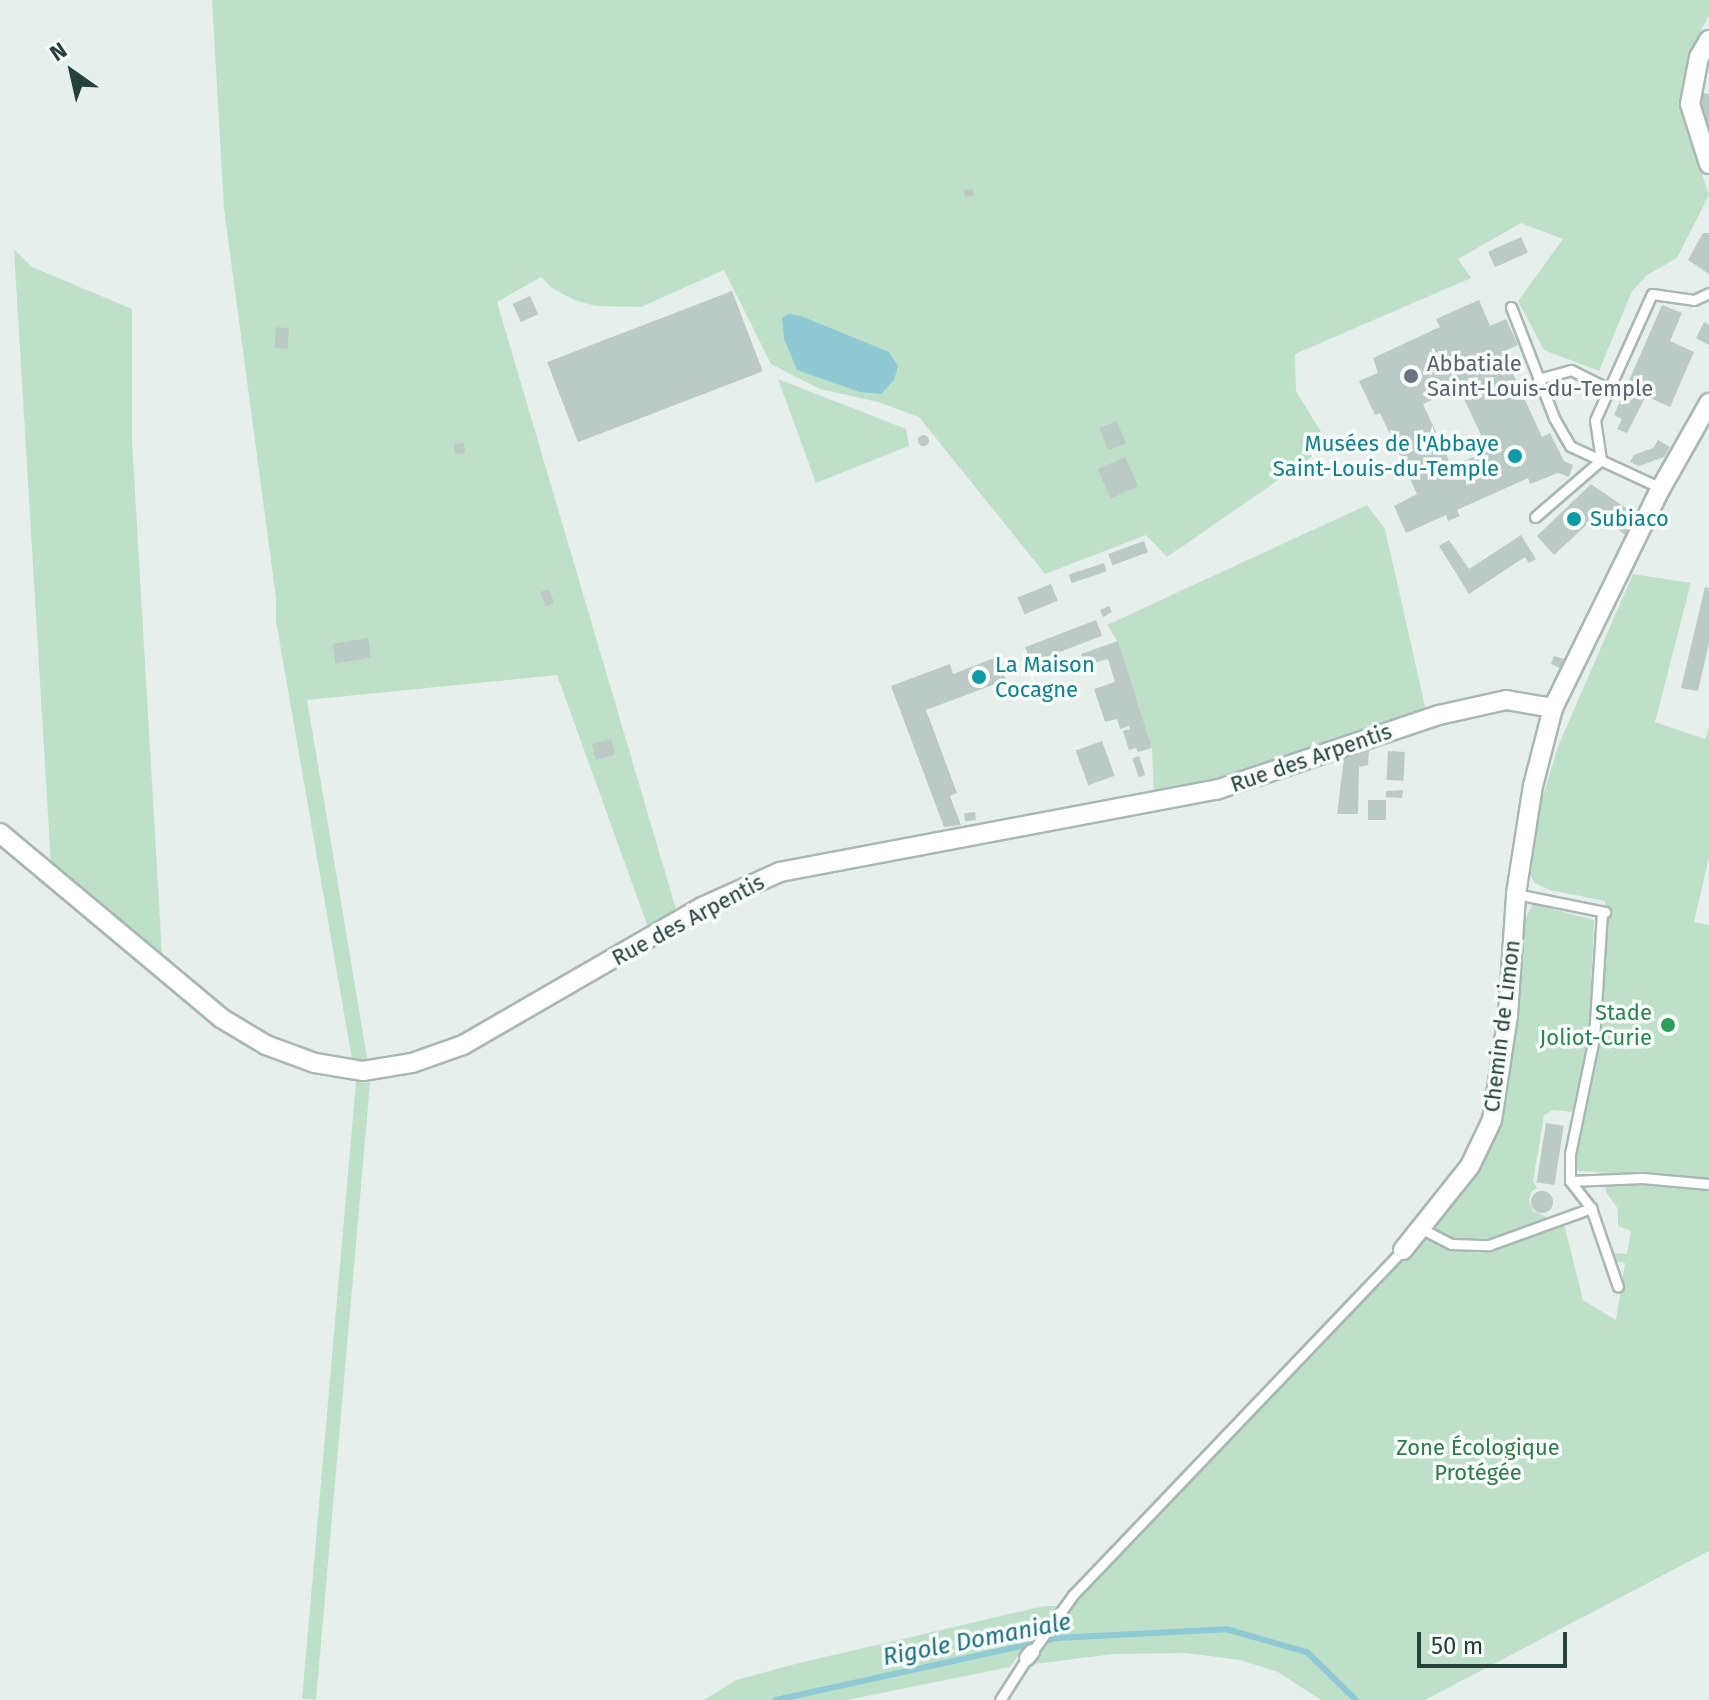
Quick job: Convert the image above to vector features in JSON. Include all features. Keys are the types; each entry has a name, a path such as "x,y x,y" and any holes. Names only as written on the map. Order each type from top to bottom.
{"street":[{"path":"1709,40 1699,57 1690,104 1709,164"},
{"name":"Chemin de Limon","path":"1403,1250 1470,1166 1492,1120 1508,1016 1516,894 1533,786 1553,708 1661,488 1709,403"},
{"name":"Rue des Arpentis","path":"0,833 221,1018 266,1045 315,1063 363,1071 412,1063 463,1045 702,907 780,872 1216,790 1439,715 1506,700 1553,708"}],"lane":[{"path":"1601,460 1595,420 1652,294 1694,300 1709,293"},
{"path":"1511,307 1538,379 1570,446 1661,488"},
{"path":"1538,379 1571,370 1609,389"},
{"path":"1535,517 1601,460"},
{"path":"1516,894 1604,912 1594,1038 1570,1154 1570,1181 1591,1208 1618,1287"},
{"path":"1570,1181 1642,1178 1709,1184"},
{"path":"1420,1228 1451,1244 1489,1245 1591,1208"},
{"name":"Chemin de Limon","path":"1000,1700 1073,1595 1403,1250"}],"green space":[{"path":"212,0 1709,0 1709,16 1688,54 1682,111 1709,195 1677,258 1647,275 1632,291 1599,371 1544,350 1518,301 1563,239 1521,223 1458,259 1471,278 1295,354 1296,391 1329,445 1167,557 1146,535 1045,574 919,417 878,402 820,389 771,364 724,270 641,307 596,306 574,300 552,288 541,277 497,302 678,916 649,930 557,675 307,700 368,1063 352,1059 276,621 276,598 224,209"},
{"path":"14,249 32,267 132,309 132,441 162,954 51,865"},
{"path":"778,379 906,429 909,446 816,483"},
{"path":"1367,505 1385,529 1426,711 1205,783 1154,795 1152,748 1118,642 1107,625"},
{"name":"Zone Écologique Protégée","path":"1633,574 1691,583 1655,722 1705,739 1709,728 1709,857 1694,922 1709,925 1709,1551 1425,1700 1321,1700 1278,1672 1240,1660 1186,1653 1114,1654 1034,1664 1057,1629 1036,1631 1010,1667 847,1700 704,1700 736,1680 795,1664 1044,1606 1069,1606 1423,1238 1462,1252 1432,1235 1434,1224 1475,1168 1519,931 1533,904 1594,920 1589,1038 1572,1112 1553,1110 1544,1115 1533,1181 1537,1188 1531,1192 1529,1201 1533,1211 1564,1224 1583,1300 1616,1320 1625,1263 1613,1261 1614,1253 1627,1254 1631,1231 1618,1226 1618,1209 1606,1192 1606,1185 1632,1174 1578,1171 1572,1158 1597,1041 1605,962 1602,940 1605,901 1550,890 1535,883 1528,872 1533,827 1559,744"},
{"path":"356,1082 370,1083 316,1700 302,1698"}],"water":[{"path":"788,314 801,316 889,352 898,366 894,380 881,394 860,392 797,370 784,339 782,318"}],"building":[{"path":"1699,92 1709,94 1709,129 1699,102"},
{"path":"973,189 974,196 965,197 964,190"},
{"path":"1703,233 1709,233 1709,274 1688,260"},
{"path":"1521,237 1528,253 1495,267 1488,252"},
{"path":"732,291 763,371 578,442 547,362"},
{"path":"530,296 538,314 521,322 513,304"},
{"path":"1479,300 1490,326 1506,319 1518,345 1503,352 1542,437 1550,433 1564,461 1573,465 1569,477 1558,473 1530,484 1528,478 1457,510 1460,516 1448,521 1446,515 1406,533 1394,506 1417,494 1380,413 1375,415 1359,381 1378,373 1373,358 1440,327 1436,319","holes":["1459,388 1488,450 1452,467 1423,404"]},
{"path":"1662,305 1682,313 1670,341 1694,352 1670,407 1646,396 1627,433 1617,429 1622,419 1614,415"},
{"path":"1704,322 1709,325 1709,345 1696,338"},
{"path":"276,327 289,328 288,349 275,348"},
{"path":"1117,421 1126,443 1108,450 1099,428"},
{"path":"923,435 928,440 923,445 918,440"},
{"path":"1658,440 1670,447 1664,457 1639,466 1630,462 1634,455 1653,448"},
{"path":"464,443 465,453 455,454 454,444"},
{"path":"1125,457 1138,486 1111,498 1098,469"},
{"name":"Subiaco","path":"1591,484 1639,517 1628,537 1601,517 1595,517 1554,555 1537,536"},
{"path":"1521,535 1536,559 1529,563 1525,557 1469,594 1439,546 1449,540 1469,569"},
{"path":"1144,541 1148,552 1112,565 1108,554"},
{"path":"1104,563 1107,572 1072,583 1069,574"},
{"path":"1051,584 1058,601 1024,614 1018,597"},
{"path":"1705,587 1709,588 1709,643 1698,691 1681,688"},
{"path":"549,589 554,603 546,606 541,592"},
{"path":"1109,606 1112,612 1103,617 1100,610"},
{"path":"1096,620 1102,636 1031,663 1025,647"},
{"path":"368,638 371,658 336,663 332,644"},
{"path":"1118,641 1152,748 1138,752 1136,748 1129,750 1123,731 1130,729 1129,726 1120,729 1117,719 1105,722 1094,689 1115,682 1108,659 1084,666 1081,654"},
{"path":"1554,656 1567,660 1564,670 1551,664"},
{"path":"997,657 1006,680 926,710 957,793 950,796 961,825 944,827 891,686 950,664 953,674"},
{"path":"611,739 615,754 596,760 592,744"},
{"path":"1102,741 1115,776 1088,785 1076,751"},
{"path":"1369,750 1368,765 1359,767 1358,814 1337,814 1344,758"},
{"path":"1388,751 1405,752 1403,781 1386,780"},
{"path":"1139,756 1145,775 1139,777 1132,758"},
{"path":"1403,790 1402,798 1386,797 1386,791"},
{"path":"1368,800 1386,800 1386,820 1368,820"},
{"path":"975,812 976,820 965,821 964,813"},
{"path":"1546,1123 1564,1126 1554,1185 1537,1182"},
{"path":"1542,1191 1550,1194 1553,1202 1550,1210 1542,1213 1534,1210 1531,1202 1534,1194"}],"waterway":[{"name":"Rigole Domaniale","path":"776,1700 1057,1638 1226,1629 1307,1652 1356,1700"}],"place":[{"name":"Abbatiale Saint-Louis-du-Temple","path":"1411,376"},
{"name":"Musées de l'Abbaye Saint-Louis-du-Temple","path":"1515,456"},
{"name":"Subiaco","path":"1574,519"},
{"name":"La Maison Cocagne","path":"979,677"},
{"name":"Stade Joliot-Curie","path":"1668,1025"}]}
